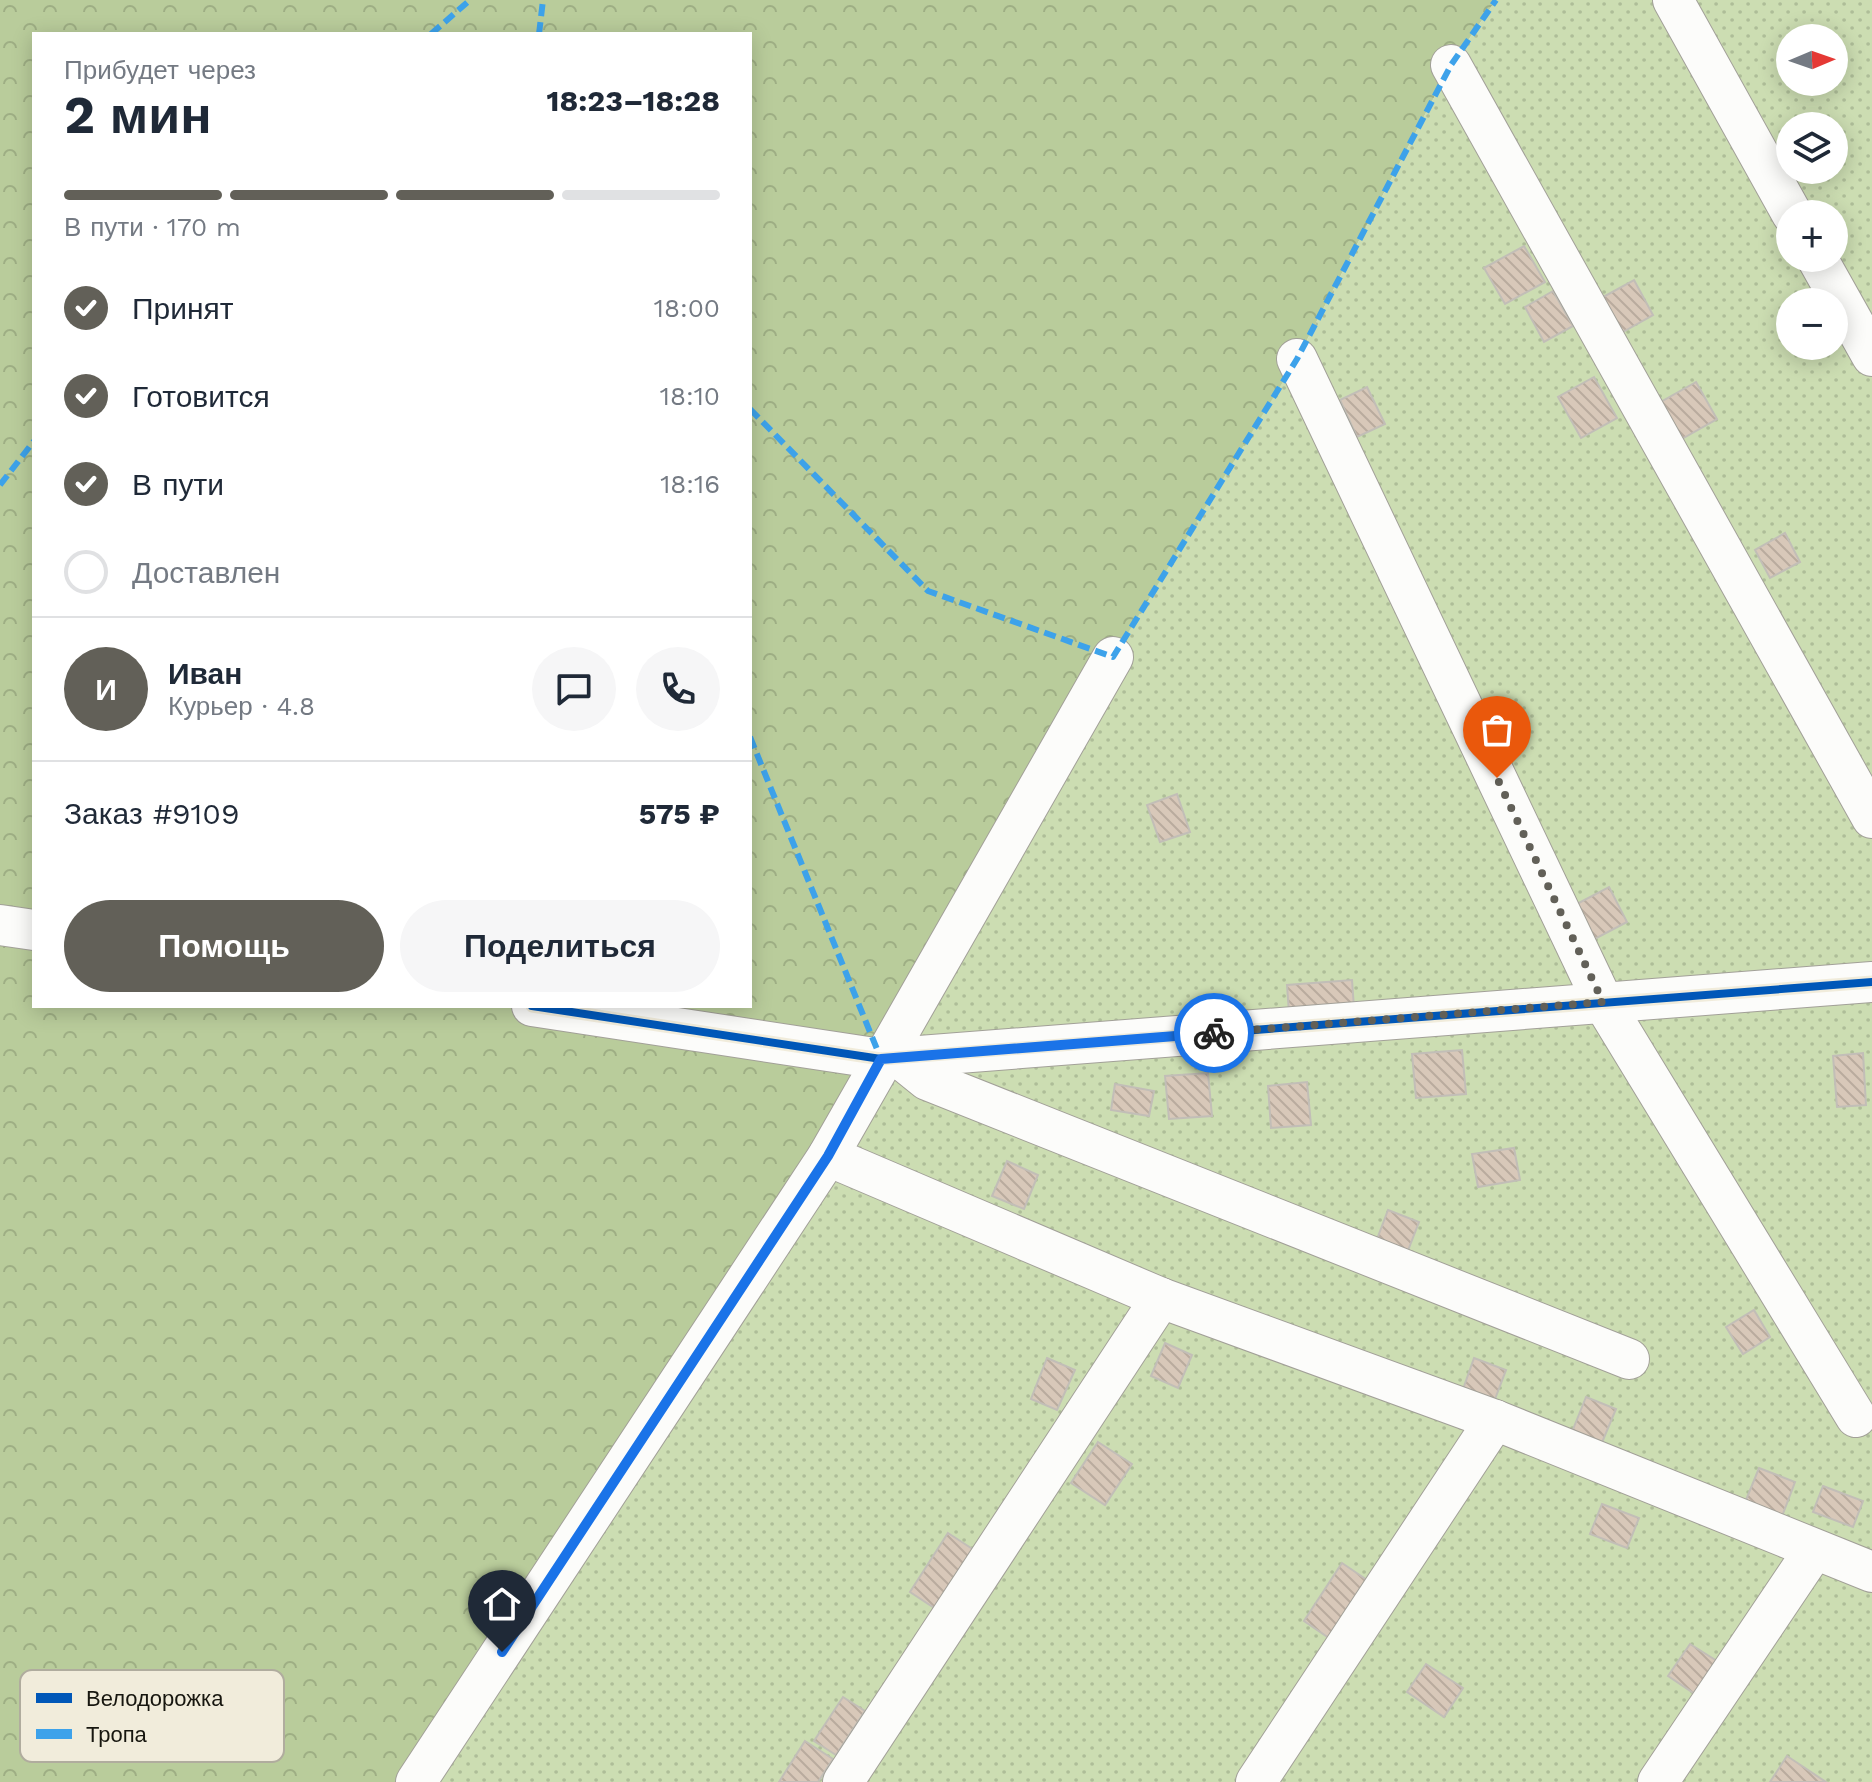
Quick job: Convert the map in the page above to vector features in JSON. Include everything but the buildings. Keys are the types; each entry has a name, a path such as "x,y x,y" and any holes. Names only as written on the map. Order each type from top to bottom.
{"street":[{"path":"1673,0 1784,200"},
{"path":"1451,65 1872,818"},
{"path":"1825,272 1872,356"},
{"path":"1297,359 1603,1002 1856,1417"},
{"path":"416,1782 891,1059 1113,657"},
{"path":"0,925 32,930"},
{"path":"546,1008 891,1059 1872,982"},
{"path":"891,1059 927,1080 1629,1359"},
{"path":"828,1156 1161,1298 1495,1420 1872,1572"},
{"path":"843,1782 1161,1298"},
{"path":"1256,1782 1495,1420"},
{"path":"1658,1782 1814,1550"}],"green space":[{"path":"0,0 1496,0 1451,65 1297,359 881,1059 416,1782 0,1782"},
{"path":"1496,0 1872,0 1872,1782 416,1782 828,1156 1113,657 1297,359 1451,65"}],"marked path":[{"path":"433,32 470,0"},
{"path":"539,32 543,0"},
{"path":"752,411 928,591 1113,657 1297,359 1451,65 1496,0"},
{"path":"0,485 32,444"},
{"path":"752,742 881,1059"}],"cycle path":[{"path":"545,1008 881,1059 1872,982"}],"way so far":[{"path":"1214,1033 1603,1002 1497,778"}],"route":[{"path":"502,1652 828,1156 881,1059 1214,1033"}]}
